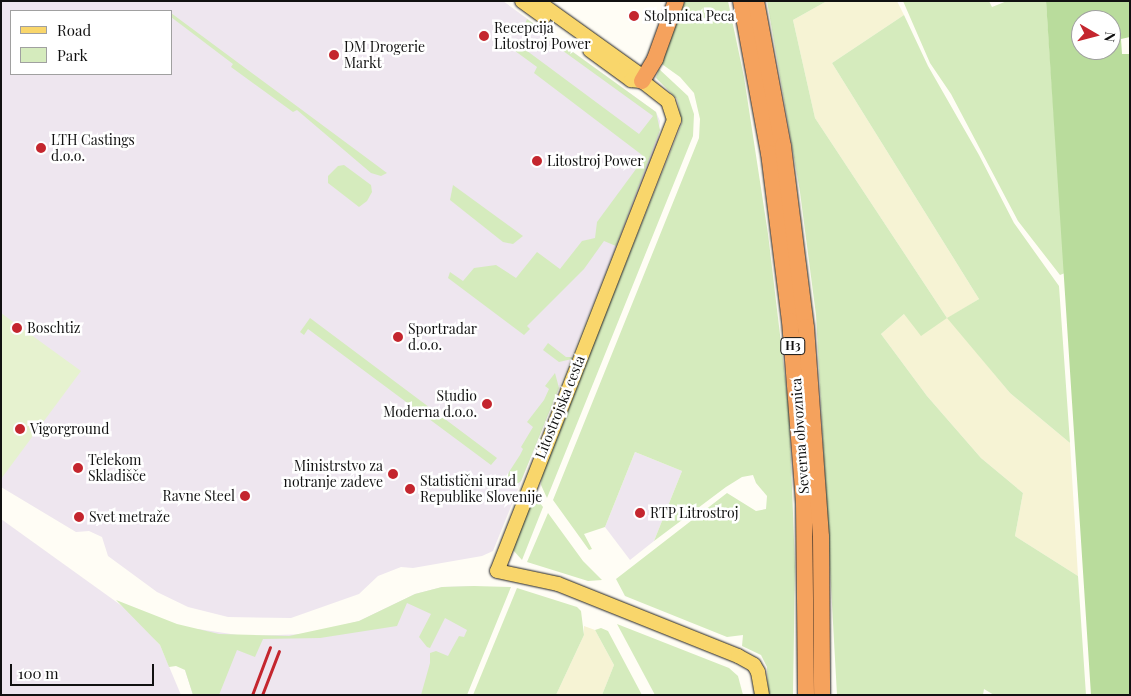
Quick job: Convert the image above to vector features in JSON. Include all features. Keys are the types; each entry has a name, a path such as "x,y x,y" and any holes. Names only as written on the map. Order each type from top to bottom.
{"highway":[{"path":"642,81 655,59 676,1"},
{"name":"Severna obvoznica","path":"741,1 770,163 796,379 806,538 806,695"},
{"name":"Severna obvoznica","path":"756,1 782,146 800,275 813,404 822,567 822,695"},
{"path":"822,567 830,612 833,695"}],"main road":[{"name":"Litostrojska cesta","path":"522,1 588,43"},
{"name":"Litostrojska cesta","path":"537,1 631,80 642,81 669,103 674,115 673,128 527,489 497,571 558,584 742,658 758,672 762,695"}],"shaded area":[{"path":"1,1 503,1 656,112 660,121 658,143 493,551 482,556 413,568 401,567 378,576 359,594 291,618 228,617 188,607 157,592 108,556 102,537 89,531 76,532 1,487"},
{"path":"827,1 897,1 904,15 832,63 979,299 948,318 1010,393 1070,443 1078,576 1015,536 1023,493 981,458 927,396 881,334 904,314 947,318 815,118 793,20"},
{"path":"635,452 682,471 654,541 630,560 605,527"},
{"path":"1,519 129,611 160,645 181,695 1,695"},
{"path":"474,586 469,626 441,695 193,695 185,670 198,629 244,636 308,634 359,621 415,594 442,587"},
{"path":"584,626 595,630 614,665 602,695 556,695 584,635"}],"green space":[{"path":"679,1 728,1 744,77 768,234 789,410 795,566 793,695 768,695 767,667 761,655 742,646 743,635 727,637 625,596 616,579 727,493 756,511 766,509 767,496 756,483 753,475 742,477 726,487 654,541 682,471 635,452 605,527 584,534 592,549 589,550 553,500 699,138 700,119 694,93 680,77 659,62"},
{"path":"767,1 827,1 793,20 815,118 947,318 921,336 904,314 881,334 927,396 981,458 1023,493 1015,536 1078,576 1086,695 994,695 984,689 983,695 837,695 816,315 800,192"},
{"path":"903,1 989,1 992,7 1007,1 1046,1 1065,273 1060,275 1018,221 951,94 930,63"},
{"path":"1046,1 1130,1 1130,37 1121,39 1122,54 1130,54 1130,695 1091,695"},
{"path":"172,14 387,173 381,176 371,173 297,110 293,112 231,67 233,64 172,18"},
{"path":"904,15 928,66 979,155 1014,223 1059,286 1070,443 1010,393 947,318 979,299 832,63"},
{"path":"527,19 656,112 660,130 616,246 604,241 584,269 527,326 530,329 524,335 448,278 450,272 463,281 474,268 496,265 516,278 537,252 560,269 582,241 595,238 597,222 636,169 633,167 642,155 534,73 537,67 511,48 511,39 639,134 653,116 530,27 526,31 523,29"},
{"path":"659,69 688,96 694,114 693,136 547,498 541,485 542,472 682,123 677,99 656,78"},
{"path":"344,165 371,185 372,192 367,201 359,207 328,183 328,176 338,166"},
{"path":"453,185 523,236 513,244 503,242 450,200"},
{"name":"Vigorground","path":"1,313 81,371 1,479"},
{"path":"310,318 497,458 491,465 308,329 304,335 300,332"},
{"path":"548,343 566,357 572,357 572,359 559,362 543,350"},
{"path":"555,373 559,388 521,481 516,485 507,479 509,472 520,455 523,449 521,447 533,427 527,422 544,400 549,389 545,386"},
{"path":"533,494 543,507 522,560 513,550"},
{"path":"548,513 583,561 602,580 588,581 527,562"},
{"path":"442,587 511,587 467,695 421,695 430,663 430,653 436,651 448,656 459,636 464,637 467,630 445,618 430,648 427,647 419,637 431,614 407,603 397,626 320,638 263,639 255,657 237,650 219,695 193,695 185,670 176,666 169,667 160,645 116,600 177,624 219,634 289,636 359,621 415,594"},
{"path":"517,588 577,607 581,611 584,635 556,695 473,695"},
{"path":"617,624 729,668 738,676 743,695 655,695"},
{"path":"601,628 608,631 642,695 602,695 614,665 595,630"}],"railway":[{"path":"252,695 270,647"},
{"path":"262,695 279,651"}],"place":[{"name":"Stolpnica Peca","path":"634,16"},
{"name":"Recepcija Litostroj Power","path":"484,36"},
{"name":"DM Drogerie Markt","path":"334,55"},
{"name":"LTH Castings d.o.o.","path":"41,148"},
{"name":"Litostroj Power","path":"537,161"},
{"name":"Boschtiz","path":"17,328"},
{"name":"Sportradar d.o.o.","path":"398,337"},
{"name":"Studio Moderna d.o.o.","path":"487,404"},
{"name":"Vigorground","path":"20,429"},
{"name":"Telekom Skladišče","path":"78,468"},
{"name":"Ministrstvo za notranje zadeve","path":"393,474"},
{"name":"Statistični urad Republike Slovenije","path":"410,489"},
{"name":"Ravne Steel","path":"245,496"},
{"name":"RTP Litrostroj","path":"640,513"},
{"name":"Svet metraže","path":"79,517"}]}
